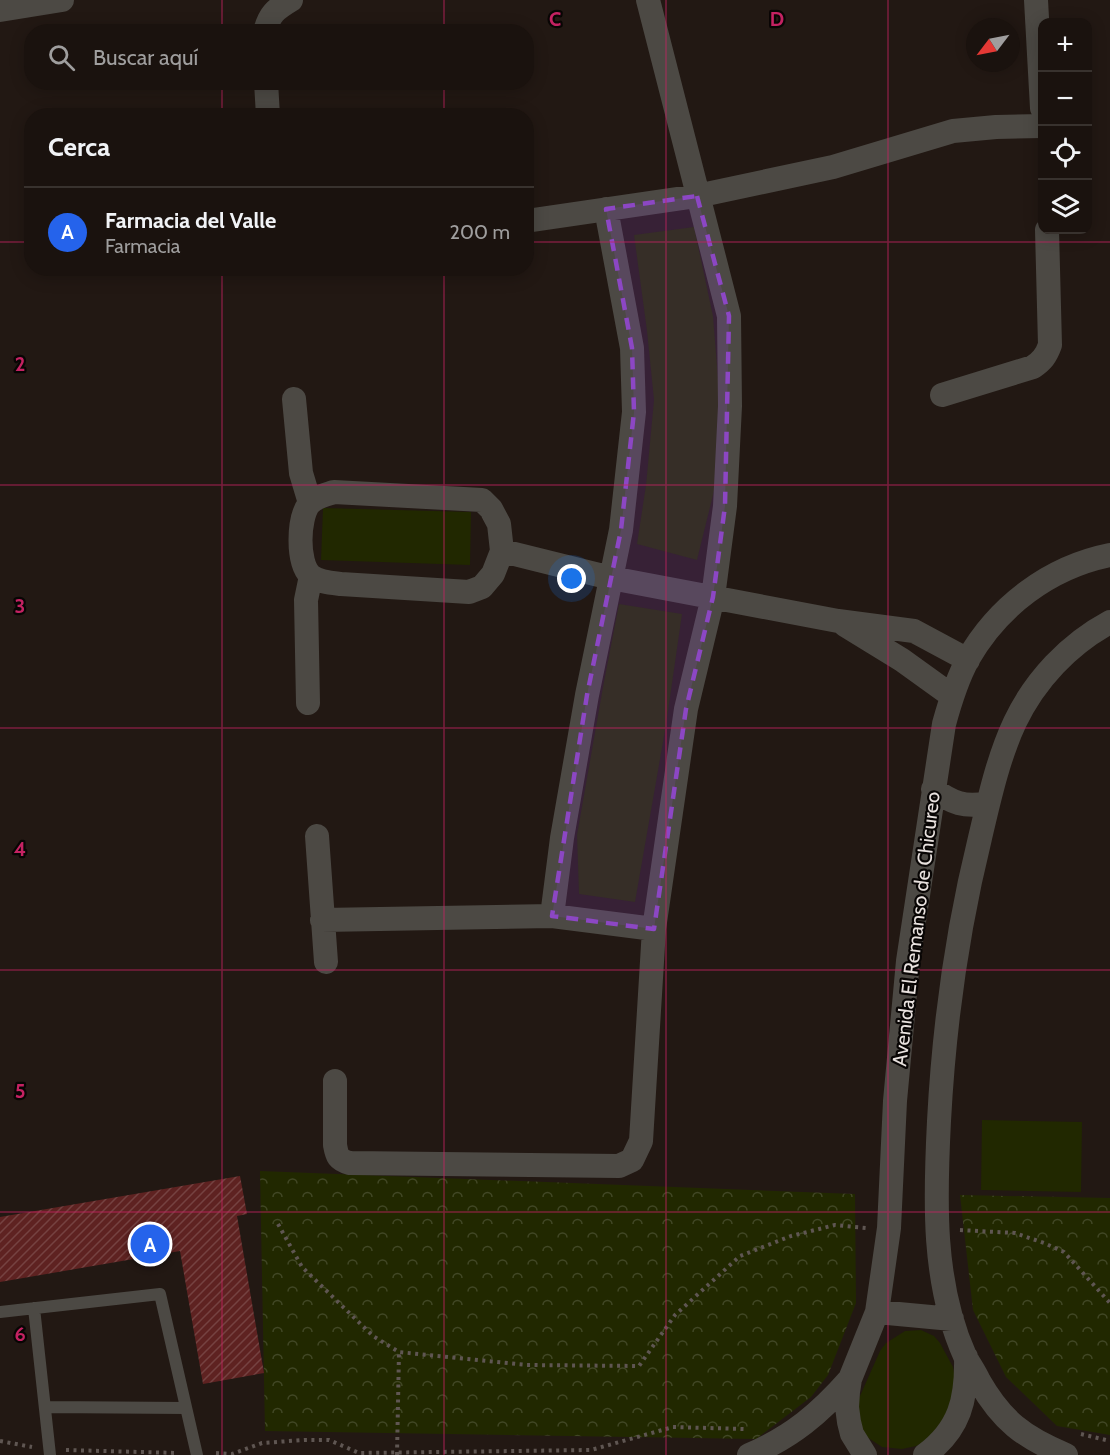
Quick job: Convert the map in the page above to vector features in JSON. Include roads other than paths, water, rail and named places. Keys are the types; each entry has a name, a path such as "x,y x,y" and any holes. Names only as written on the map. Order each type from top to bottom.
{"street":[{"path":"0,10 62,0"},
{"path":"267,24 276,10 291,0"},
{"path":"335,1081 335,1145 342,1161 350,1163 619,1167 632,1160 641,1141 654,929 686,709 712,597 725,506 730,405 729,316 648,0"},
{"path":"1036,0 1040,72"},
{"path":"266,90 268,108"},
{"path":"534,220 697,196 832,167 953,131 1038,126"},
{"path":"552,916 562,838 587,695 621,530 634,412 632,348 606,209"},
{"path":"942,395 1033,367 1046,356 1050,345 1047,234"},
{"path":"294,399 301,473 310,503"},
{"path":"334,492 482,500 491,509 499,524 502,551 493,574 482,587 468,592 341,584 311,576 303,563 301,534 303,517 310,503 334,492"},
{"path":"502,551 611,578 838,621 914,631 968,660"},
{"name":"Avenida El Remanso de Chicureo","path":"865,1455 852,1434 849,1422 847,1407 850,1378 877,1312 889,1228 895,1101 908,961 944,724 952,696 968,660 996,621 1013,603 1032,587 1054,574 1110,555"},
{"path":"308,703 306,600 311,576"},
{"path":"838,621 902,660 952,696"},
{"path":"1068,1444 1035,1441 1012,1425 998,1411 966,1357 952,1319 944,1287 936,1228 937,1154 941,1080 960,933 970,876 988,803 1007,742 1027,699 1056,662 1089,634 1110,622"},
{"path":"933,789 957,803 973,805 988,803"},
{"path":"317,836 326,962"},
{"path":"322,920 552,916 654,929"},
{"path":"877,1312 952,1319"},
{"path":"926,1455 957,1421 964,1399 967,1378 966,1357"},
{"name":"Avenida El Remanso de Chicureo","path":"749,1455 804,1425 821,1411 850,1378"}],"lane":[{"path":"0,1312 160,1294 196,1454"},
{"path":"33,1308 50,1453"},
{"path":"45,1407 186,1408"}],"place":[{"name":"Farmacia del Valle","path":"150,1244"}]}
